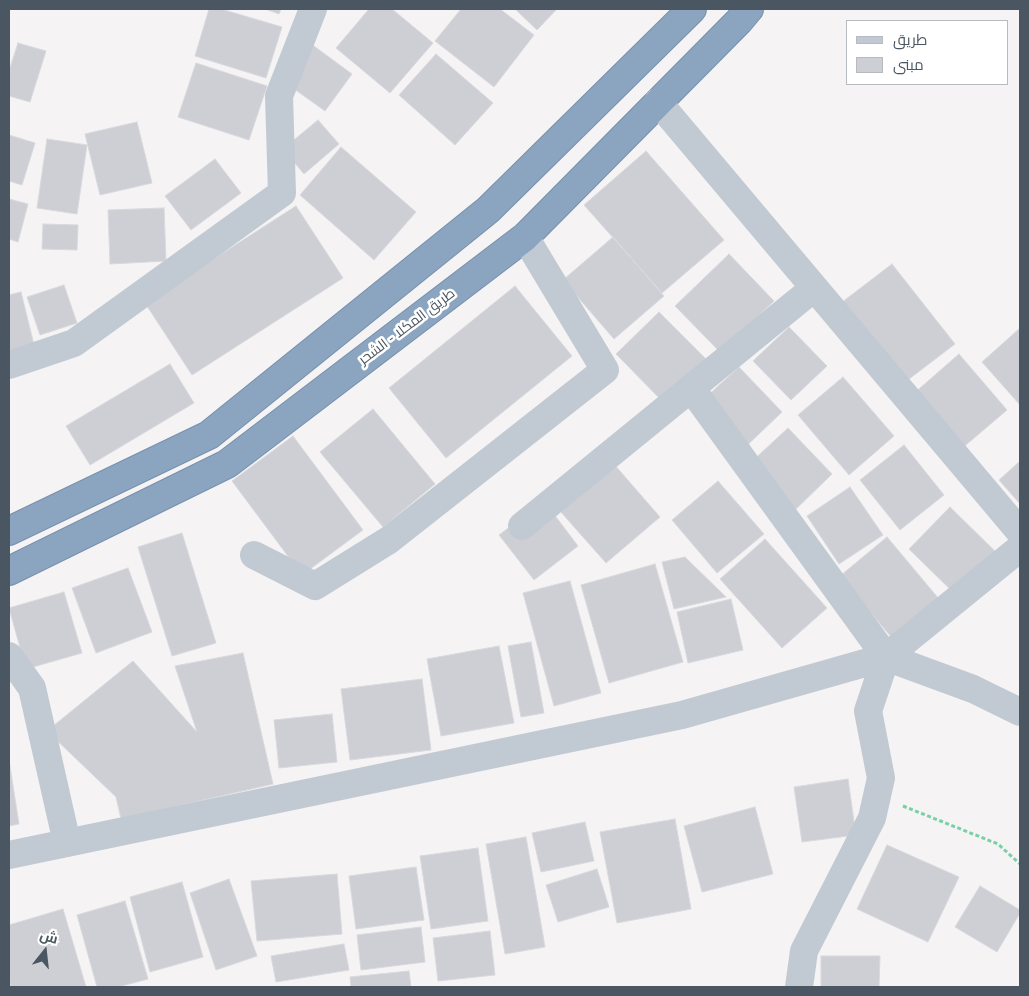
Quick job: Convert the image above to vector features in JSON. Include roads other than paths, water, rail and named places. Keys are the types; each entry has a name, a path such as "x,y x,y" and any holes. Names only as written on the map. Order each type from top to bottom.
{"highway":[{"path":"9,531 209,434 488,210 692,9"},
{"name":"طريق المكلا - الشحر","path":"9,570 227,464 525,237 658,102 737,13"}],"street":[{"path":"9,365 74,343 282,193 279,96 313,9"},
{"path":"658,102 1020,532"},
{"path":"254,555 315,586 389,540 605,370 525,237"},
{"path":"522,526 814,288"},
{"path":"691,388 886,657 973,689 1020,712"},
{"path":"9,855 682,715 886,657 1020,548"},
{"path":"9,656 32,688 67,843"},
{"path":"799,987 804,951 872,818 881,778 868,711 886,657"}]}
